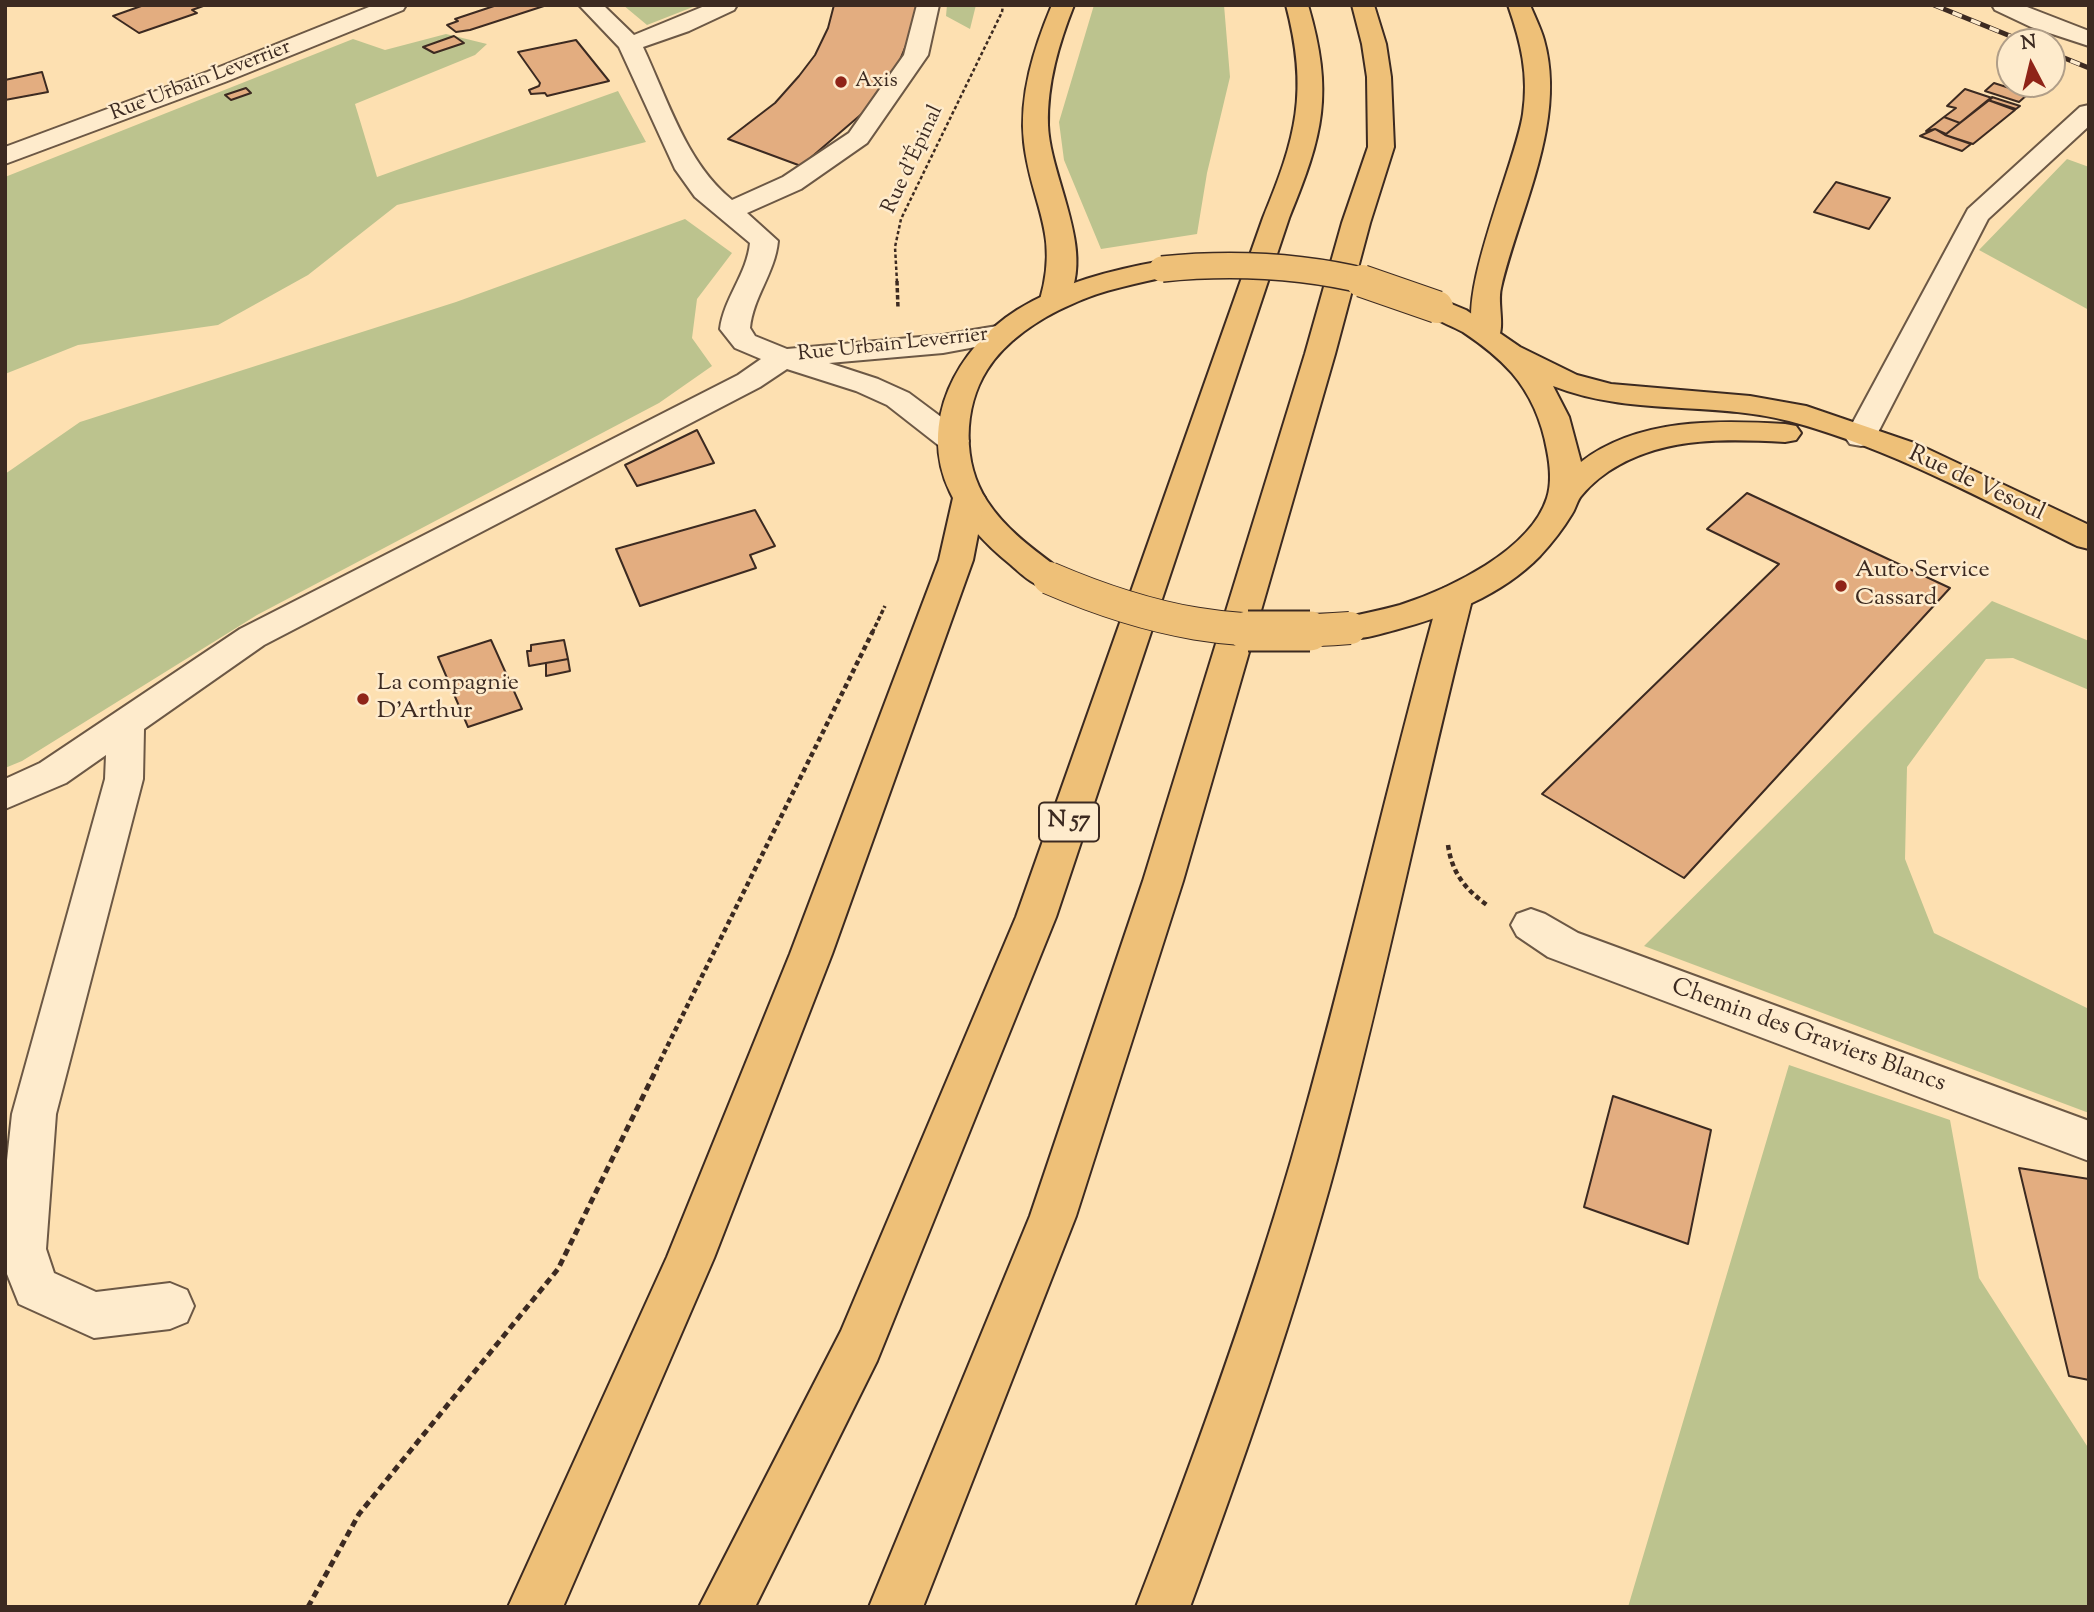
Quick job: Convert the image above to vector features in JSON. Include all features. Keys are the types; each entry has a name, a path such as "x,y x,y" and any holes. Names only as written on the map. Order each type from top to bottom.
{"main road":[{"path":"1054,300 1063,277 1062,239 1037,144 1035,107 1041,72 1063,5"},
{"name":"N 57","path":"726,1607 860,1345 1036,917 1276,218 1306,141 1310,75 1308,44 1297,5"},
{"path":"896,1607 1053,1216 1163,881 1320,354 1356,223 1381,147 1374,44 1363,5"},
{"path":"1487,334 1485,299 1536,119 1539,78 1534,42 1519,5"},
{"path":"1249,262 1318,270 1399,290 1487,334 1512,354 1537,382 1559,431 1564,457 1565,492 1556,516 1536,541 1513,563 1456,596 1389,621 1350,628 1269,632 1213,630 1133,613 1049,578 1011,550 989,527 969,498 957,470 953,416 959,391 986,352 1003,334 1054,300 1100,281 1207,263 1249,262"},
{"path":"1512,354 1566,381 1610,393 1749,405 1795,413 1861,437"},
{"path":"1565,492 1607,458 1640,443 1669,437 1711,431 1861,437"},
{"name":"Rue de Vesoul","path":"1861,437 1906,451 2089,538"},
{"path":"535,1607 690,1258 811,954 956,560 969,498"},
{"path":"1163,1607 1205,1498 1291,1241 1349,1024 1456,596"}],"street":[{"name":"Rue Urbain Leverrier","path":"5,156 216,78 395,5"},
{"name":"Rue Urbain Leverrier","path":"590,5 630,44 684,164 704,191 764,241 764,253 736,310 735,329 745,342 783,358 867,385 898,400 953,441"},
{"path":"630,44 681,26 726,5"},
{"path":"730,211 792,183 858,138 915,55 928,5"},
{"path":"2003,5 2039,22 2089,39"},
{"path":"1861,437 1977,215 2089,112"},
{"name":"Rue Urbain Leverrier","path":"783,358 890,342 943,344 1003,334"},
{"path":"5,795 52,773 252,637 740,386 783,358"},
{"path":"126,725 124,779 34,1114 22,1249 36,1289 94,1315 170,1307"},
{"name":"Chemin des Graviers Blancs","path":"1531,925 1563,945 2089,1141"}],"path":[{"name":"Rue d'Épinal","path":"890,342 898,315 895,247 901,219 1002,12 1003,5"},
{"path":"308,1607 359,1514 558,1269 888,600"}],"green space":[{"path":"623,5 698,5 647,25"},
{"path":"947,5 976,5 970,29 946,16"},
{"path":"1094,5 1224,5 1230,77 1207,173 1197,234 1101,249 1064,160 1059,122"},
{"path":"446,34 487,44 475,55 355,104 377,177 618,91 646,142 397,205 308,275 218,325 78,345 5,374 5,177 353,39 385,50"},
{"path":"2067,159 2089,167 2089,310 1979,250"},
{"path":"685,219 732,253 697,299 692,338 712,366 659,403 257,615 22,761 5,768 5,474 80,422 456,302"},
{"path":"1992,601 2089,641 2089,690 2013,658 1986,659 1907,767 1905,859 1934,933 2089,1009 2089,1113 1644,946"},
{"path":"1789,1065 1950,1120 1979,1278 2089,1449 2089,1607 1628,1607"}],"building":[{"path":"144,5 206,5 192,10 197,13 139,33 113,16"},
{"path":"497,5 547,5 470,30 456,32 447,25 458,21 455,19"},
{"name":"Axis","path":"834,5 917,5 914,26 898,65 864,112 801,166 728,139 775,103 799,76 815,55 828,28"},
{"path":"454,36 464,43 434,53 423,47"},
{"path":"576,40 609,81 547,96 545,93 531,94 529,90 540,83 518,52"},
{"path":"42,72 48,92 5,100 5,80"},
{"path":"1994,83 1996,84 1996,95 1985,91"},
{"path":"246,88 251,93 231,100 225,95"},
{"path":"1965,89 1992,98 1960,123 1944,117 1956,108 1947,106"},
{"path":"1992,97 2020,106 2016,109 1988,100"},
{"path":"2007,98 2024,98 2019,102"},
{"path":"1988,100 2015,110 1973,144 1945,135"},
{"path":"1944,117 1960,123 1946,134 1935,129 1926,131"},
{"path":"1935,129 1971,144 1962,151 1920,136"},
{"path":"1836,182 1890,198 1869,229 1814,212"},
{"path":"697,430 714,463 637,486 625,465"},
{"path":"1747,493 1950,588 1684,878 1542,794 1779,564 1707,529"},
{"path":"755,510 775,546 750,555 756,568 640,606 616,549"},
{"path":"491,640 522,709 468,727 438,657"},
{"path":"564,640 568,659 529,666 527,651 531,651 531,645"},
{"path":"568,659 570,671 546,676 546,663"},
{"path":"1613,1096 1711,1130 1688,1244 1584,1207"},
{"path":"2019,1168 2089,1179 2089,1380 2069,1376"}],"railway":[{"path":"1934,5 1996,30"},
{"path":"2066,59 2089,68"}],"place":[{"name":"Axis","path":"841,82"},
{"name":"Auto Service Cassard","path":"1841,586"},
{"name":"La compagnie D'Arthur","path":"363,699"}]}
